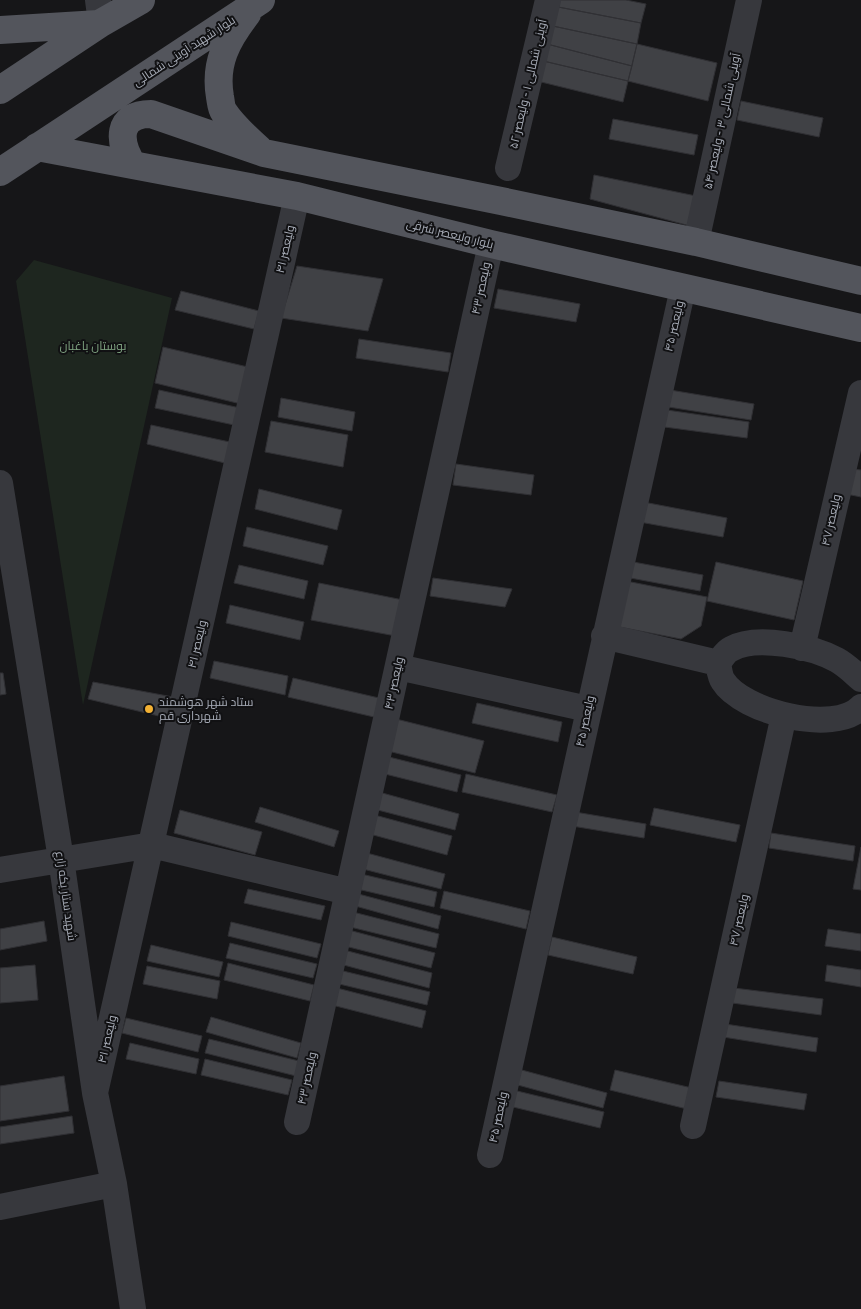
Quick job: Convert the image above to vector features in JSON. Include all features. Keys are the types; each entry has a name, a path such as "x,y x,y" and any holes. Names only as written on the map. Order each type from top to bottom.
{"main road":[{"path":"0,30 99,12 141,0"},
{"path":"258,2 232,33 221,58 218,85 223,110 239,130 264,153"},
{"name":"بلوار شهید آوینی شمالی","path":"0,172 258,2"},
{"path":"0,90 99,12"},
{"path":"133,165 123,144 124,131 128,120 139,114 151,114 264,153 696,242 861,281"},
{"name":"بلوار ولیعصر شرقی","path":"37,147 298,196 491,244 861,328"}],"street":[{"name":"آوینی شمالی ۱ - ولیعصر ۵۲","path":"508,168 548,0"},
{"name":"آوینی شمالی ۳ - ولیعصر ۵۴","path":"696,242 749,0"},
{"name":"ولیعصر ۴۱","path":"95,1093 298,196"},
{"name":"ولیعصر ۴۳","path":"297,1122 491,244"},
{"name":"ولیعصر ۴۵","path":"490,1155 683,288"},
{"name":"ولیعصر ۴۷","path":"802,648 861,393"},
{"name":"شهید ستار یکه زارع","path":"0,483 61,859 95,1093 114,1184 133,1309"},
{"path":"604,636 718,663"},
{"path":"718,663 731,649 750,643 766,642 802,648 835,659 849,667 861,679"},
{"path":"718,663 723,681 737,695 751,703 784,715 820,720 836,719 855,714 861,707"},
{"path":"398,667 588,708"},
{"name":"ولیعصر ۴۷","path":"693,1126 784,715"},
{"path":"0,870 152,845 348,892"},
{"path":"0,1207 114,1184"}],"green space":[{"name":"بوستان باغبان","path":"34,260 172,298 83,705 16,281"}],"building":[{"path":"554,0 626,0 646,4 641,23 553,6"},
{"path":"553,6 641,23 637,44 548,25"},
{"path":"548,25 637,44 632,66 543,43"},
{"path":"543,43 632,66 628,81 539,60"},
{"path":"637,44 717,63 708,101 628,81"},
{"path":"539,60 628,81 623,102 533,80"},
{"path":"741,101 823,118 819,137 737,120"},
{"path":"613,119 698,135 694,155 609,139"},
{"path":"594,175 696,196 690,226 590,199"},
{"path":"297,266 383,279 368,331 281,318"},
{"path":"498,289 580,304 576,322 494,308"},
{"path":"181,291 259,311 254,329 175,310"},
{"path":"359,339 451,353 448,372 356,358"},
{"path":"163,347 252,368 241,404 155,383"},
{"path":"664,389 754,404 751,420 662,406"},
{"path":"159,390 240,408 234,425 155,408"},
{"path":"281,398 355,412 352,431 278,417"},
{"path":"660,409 749,422 747,438 657,426"},
{"path":"271,421 348,435 343,467 265,452"},
{"path":"151,425 239,444 233,465 147,444"},
{"path":"456,464 534,475 531,495 453,485"},
{"path":"846,468 861,470 861,497 841,493"},
{"path":"259,489 342,510 337,530 255,509"},
{"path":"638,501 727,518 723,537 634,521"},
{"path":"247,527 328,546 323,565 243,546"},
{"path":"628,561 703,575 700,591 625,577"},
{"path":"716,562 803,581 794,620 707,601"},
{"path":"239,565 308,581 304,599 234,583"},
{"path":"433,578 512,589 505,607 430,596"},
{"path":"621,580 707,597 701,626 681,639 609,625"},
{"path":"319,583 408,601 401,637 311,620"},
{"path":"230,605 304,622 300,640 226,623"},
{"path":"214,661 288,676 285,695 210,678"},
{"path":"0,673 3,673 6,694 0,695"},
{"path":"293,678 379,698 374,717 288,697"},
{"name":"ستاد شهر هوشمند شهرداری قم","path":"93,682 173,697 167,718 88,699"},
{"path":"477,703 562,722 558,742 472,723"},
{"path":"396,719 484,741 475,773 388,751"},
{"path":"385,756 461,775 457,792 381,773"},
{"path":"466,774 557,795 552,812 462,792"},
{"path":"375,791 459,814 455,830 370,808"},
{"path":"260,807 339,831 334,847 255,822"},
{"path":"654,808 740,825 736,842 650,825"},
{"path":"180,810 262,832 255,855 174,833"},
{"path":"569,811 646,824 644,838 566,825"},
{"path":"371,814 452,836 447,855 366,833"},
{"path":"771,833 855,846 853,861 769,848"},
{"path":"861,847 861,890 853,889"},
{"path":"363,852 445,874 441,889 359,868"},
{"path":"357,873 437,892 434,907 353,888"},
{"path":"248,889 325,906 321,920 244,903"},
{"path":"444,891 530,911 526,929 440,908"},
{"path":"351,892 441,916 438,929 348,904"},
{"path":"345,910 439,934 436,948 342,925"},
{"path":"44,921 47,941 0,950 0,929"},
{"path":"231,922 321,944 317,958 228,936"},
{"path":"345,929 435,953 431,968 341,945"},
{"path":"828,929 861,934 861,951 825,946"},
{"path":"552,937 637,957 633,974 548,955"},
{"path":"230,943 317,964 313,978 226,958"},
{"path":"151,945 223,962 219,977 147,961"},
{"path":"344,950 432,973 429,988 340,964"},
{"path":"228,963 314,985 310,1001 224,980"},
{"path":"35,965 38,1000 0,1003 0,968"},
{"path":"827,965 861,970 861,987 825,981"},
{"path":"147,966 220,981 217,999 143,984"},
{"path":"339,970 430,992 427,1005 335,983"},
{"path":"333,987 426,1011 422,1028 328,1004"},
{"path":"734,988 823,999 821,1015 732,1003"},
{"path":"211,1017 301,1043 297,1058 206,1032"},
{"path":"126,1018 202,1036 198,1052 122,1033"},
{"path":"725,1024 818,1038 816,1052 723,1037"},
{"path":"209,1039 299,1061 296,1076 205,1053"},
{"path":"130,1043 199,1059 196,1074 126,1059"},
{"path":"205,1059 292,1080 288,1095 201,1075"},
{"path":"518,1069 607,1093 603,1108 514,1084"},
{"path":"615,1070 692,1088 687,1109 610,1090"},
{"path":"64,1076 69,1111 0,1121 0,1086"},
{"path":"719,1081 807,1094 804,1110 716,1097"},
{"path":"513,1090 604,1112 600,1128 509,1106"},
{"path":"72,1116 74,1133 0,1144 0,1127"}],"place":[{"name":"ستاد شهر هوشمند شهرداری قم","path":"149,709"}]}
